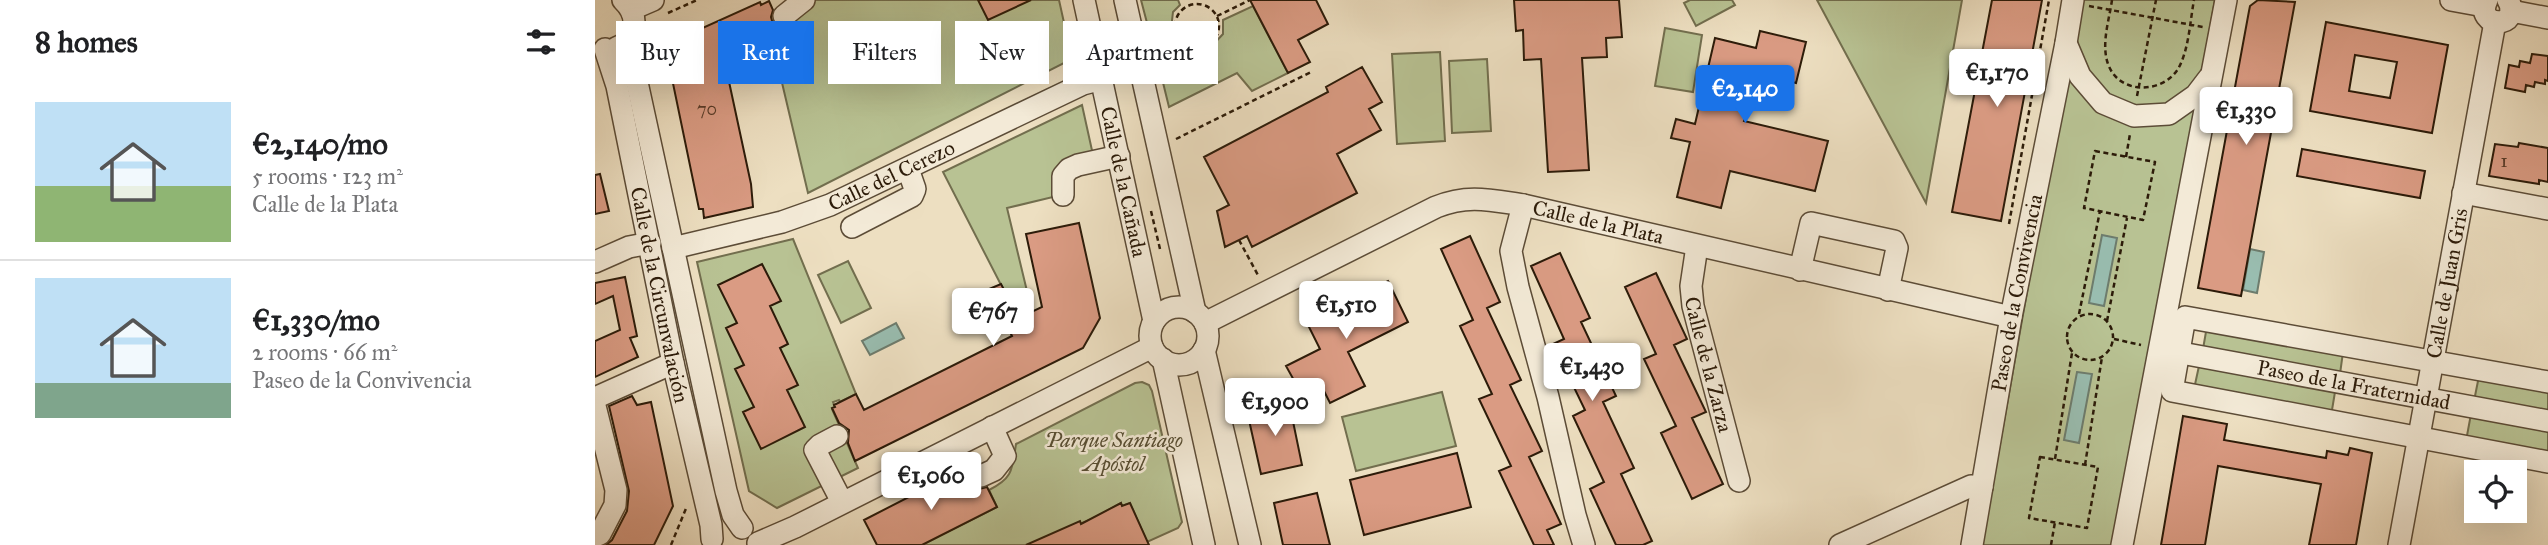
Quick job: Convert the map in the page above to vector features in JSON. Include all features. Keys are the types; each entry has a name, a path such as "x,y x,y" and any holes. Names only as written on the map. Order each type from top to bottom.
{"street":[{"path":"785,16 804,0"},
{"name":"Calle de la Cañada","path":"1084,0 1089,21"},
{"name":"Calle de la Cañada","path":"1125,0 1200,317"},
{"path":"2122,545 2169,350 2211,77 2226,0"},
{"path":"2451,0 2548,18"},
{"name":"Paseo de la Convivencia","path":"1972,545 2011,317 2073,1"},
{"path":"628,5 656,9"},
{"name":"Calle de la Circunvalación","path":"628,5 635,21"},
{"name":"Calle de Juan Gris","path":"2399,545 2497,8"},
{"path":"2066,43 2080,76 2103,103 2134,116 2169,114 2196,95 2211,77"},
{"name":"Calle de la Circunvalación","path":"600,48 617,86 673,363 711,524 711,542"},
{"name":"Calle de la Circunvalación","path":"637,84 726,491 733,515 742,528"},
{"name":"Calle del Cerezo","path":"673,248 782,222 830,205 1083,84"},
{"name":"Calle de la Cañada","path":"1103,84 1154,321"},
{"path":"1063,195 1063,176 1069,169 1119,156"},
{"path":"852,227 912,195 915,189 908,169"},
{"path":"2463,193 2548,209"},
{"name":"Calle de la Plata","path":"1200,317 1455,199 1472,197 1523,205 2011,317"},
{"path":"1523,205 1511,251 1584,545"},
{"path":"1800,270 1811,223 1894,241 1897,248 1888,290"},
{"path":"595,262 629,247 650,243"},
{"name":"Calle de la Zarza","path":"1697,246 1691,286 1693,306 1739,481"},
{"path":"1198,544 1157,353 1150,338 1154,321 1168,309 1187,308 1200,317 1208,332 1204,350 1250,545"},
{"name":"Paseo de la Fraternidad","path":"2548,382 2185,317 2169,350 2172,391 2548,462"},
{"path":"1157,353 1177,364 1185,364 1204,350"},
{"name":"Paseo de la Fraternidad","path":"2169,350 2548,421"},
{"path":"711,542 719,531 730,527 742,528 751,534 758,544 992,427 1157,353"},
{"path":"595,398 673,363"},
{"path":"595,406 616,489 615,505 600,534 595,536"},
{"path":"981,475 994,470 1005,456 992,427"},
{"path":"837,436 815,450 842,502"},
{"path":"1840,545 1971,486 1982,487"}],"path":[{"path":"656,9 697,0"},
{"path":"1182,0 1185,7"},
{"path":"1217,16 1250,0"},
{"path":"2007,232 2049,0"},
{"path":"2112,0 2105,51 2109,68 2121,81 2139,89 2154,88 2170,79 2179,67 2194,0"},
{"path":"2126,157 2156,0"},
{"path":"2073,1 2220,30"},
{"path":"1176,21 1185,7 1192,2 1208,6 1217,16 1217,21"},
{"path":"1170,142 1311,72"},
{"path":"2095,151 2155,162 2143,219 2100,211 2084,208 2095,151"},
{"path":"2079,316 2100,211"},
{"path":"2072,354 2087,361 2102,357 2110,350 2113,339 2108,321 2127,216"},
{"path":"1239,240 1261,282"},
{"path":"2055,459 2072,354 2067,344 2067,330 2079,316 2095,314 2108,321"},
{"path":"2113,339 2169,350"},
{"path":"2085,465 2102,357"},
{"path":"2040,457 2055,459 2098,467 2087,527 2029,518 2040,457"},
{"path":"671,545 687,507 685,500"},
{"path":"2051,545 2055,522"}],"green space":[{"path":"813,0 1059,0 1064,21 1063,64 1049,71 1049,21 955,21 955,84 1023,84 808,193 782,84 814,84 814,21 789,21"},
{"path":"1141,0 1178,0 1180,5 1173,12 1172,21 1147,21"},
{"path":"1690,0 1732,0 1735,5 1696,26 1684,3"},
{"path":"1817,0 1962,0 1926,203"},
{"path":"2079,0 2215,0 2116,545 1982,545"},
{"path":"1253,6 1288,73 1252,91 1237,73 1218,82 1218,39 1223,34 1223,20"},
{"path":"1665,28 1702,35 1693,92 1655,86"},
{"path":"1440,52 1445,141 1397,144 1392,54"},
{"path":"1487,59 1491,131 1452,133 1449,61"},
{"path":"1163,84 1215,84 1169,107"},
{"path":"1082,105 1093,155 1057,170 1052,181 1053,197 1007,208 1032,312 1018,318 943,172"},
{"path":"793,239 856,394 840,402 833,402 835,407 832,409 858,468 777,508 749,491 697,262"},
{"path":"848,261 871,308 841,323 818,275"},
{"path":"2207,326 2343,352 2340,374 2203,349"},
{"path":"2199,366 2335,392 2331,416 2194,389"},
{"path":"2479,376 2548,388 2548,414 2474,401"},
{"name":"Parque Santiago Apóstol","path":"1135,383 1149,385 1152,391 1182,522 1178,528 1147,542 1130,503 1122,506 1121,503 1092,519 1027,545 922,545 997,507 989,490 1003,481 1010,472 1016,444"},
{"path":"1442,392 1456,446 1356,471 1342,417"},
{"path":"2471,414 2548,429 2548,457 2466,441"}],"water":[{"path":"2102,235 2117,238 2104,306 2089,303"},
{"path":"2250,249 2264,252 2257,293 2243,290"},
{"path":"896,323 904,338 870,355 862,341"},
{"path":"2077,372 2092,374 2079,443 2064,440"}],"building":[{"path":"978,0 1031,0 988,20"},
{"path":"1250,0 1316,0 1328,24 1298,40 1310,62 1288,73"},
{"path":"1514,0 1619,0 1622,37 1606,38 1607,57 1582,58 1589,170 1548,172 1541,59 1524,60 1523,30 1516,31"},
{"path":"1992,0 2042,0 2001,221 1952,212"},
{"path":"2258,0 2295,2 2241,296 2198,288 2250,6"},
{"path":"769,1 773,10 772,21 718,21 718,84 730,84 751,184 753,207 704,218 703,209 699,209 673,84 704,84 704,27 760,2 761,5"},
{"path":"2326,22 2448,45 2432,133 2310,111","holes":["2355,55 2397,62 2390,98 2349,91"]},
{"path":"1760,31 1806,42 1796,83 1756,74 1744,121 1828,141 1815,191 1730,171 1721,208 1677,197 1690,142 1671,138 1676,119 1695,124 1715,38 1756,48"},
{"path":"2532,54 2548,56 2548,81 2545,80 2545,84 2535,82 2534,87 2526,85 2525,92 2505,88 2509,65 2519,67 2520,61 2530,63"},
{"path":"1362,67 1382,102 1369,109 1381,130 1337,154 1357,193 1252,247 1247,236 1225,247 1217,211 1229,205 1204,157 1328,92 1326,87"},
{"path":"2519,143 2548,148 2548,182 2539,180 2539,184 2489,176 2495,144 2518,147"},
{"path":"2302,149 2425,171 2420,198 2297,176"},
{"path":"600,174 609,211 595,214 595,175"},
{"path":"1079,223 1100,318 1083,348 855,461 848,443 849,430 839,423 832,408 834,405 856,394 864,410 1012,336 989,289 1001,284 1019,318 1042,307 1026,234"},
{"path":"1470,236 1500,302 1487,308 1521,380 1510,385 1542,451 1529,457 1561,524 1547,530 1554,545 1534,545 1499,471 1511,466 1479,399 1492,394 1460,326 1473,320 1441,249"},
{"path":"1560,253 1590,318 1581,322 1616,396 1603,402 1634,468 1621,474 1652,541 1643,545 1616,545 1590,489 1604,482 1573,416 1585,410 1553,344 1564,339 1531,266"},
{"path":"762,264 781,301 770,306 788,344 780,348 798,385 787,390 805,427 761,449 743,412 754,407 735,369 744,365 726,328 737,323 718,285"},
{"path":"1656,273 1687,339 1674,345 1706,412 1692,418 1723,484 1692,499 1661,433 1676,426 1644,359 1656,354 1625,287"},
{"path":"625,277 637,336 630,338 638,357 595,377 595,341 620,330 613,296 595,304 595,283"},
{"path":"1388,281 1408,322 1348,352 1365,386 1330,403 1320,383 1301,393 1286,366 1320,349 1306,321"},
{"path":"632,396 637,405 651,402 673,506 654,545 606,545 612,540 627,511 629,491 609,406"},
{"path":"1289,402 1302,465 1261,474 1247,411"},
{"path":"2183,416 2227,424 2224,440 2326,458 2327,451 2348,455 2350,448 2372,453 2356,545 2309,545 2321,484 2218,466 2205,545 2161,545"},
{"path":"1457,453 1471,507 1364,535 1350,480"},
{"path":"975,463 968,474 969,482 979,489 987,487 997,507 922,545 877,545 864,520"},
{"path":"1317,493 1330,545 1283,545 1274,503"},
{"path":"1121,503 1122,506 1130,503 1149,545 1026,545 1080,521 1081,524"}]}
